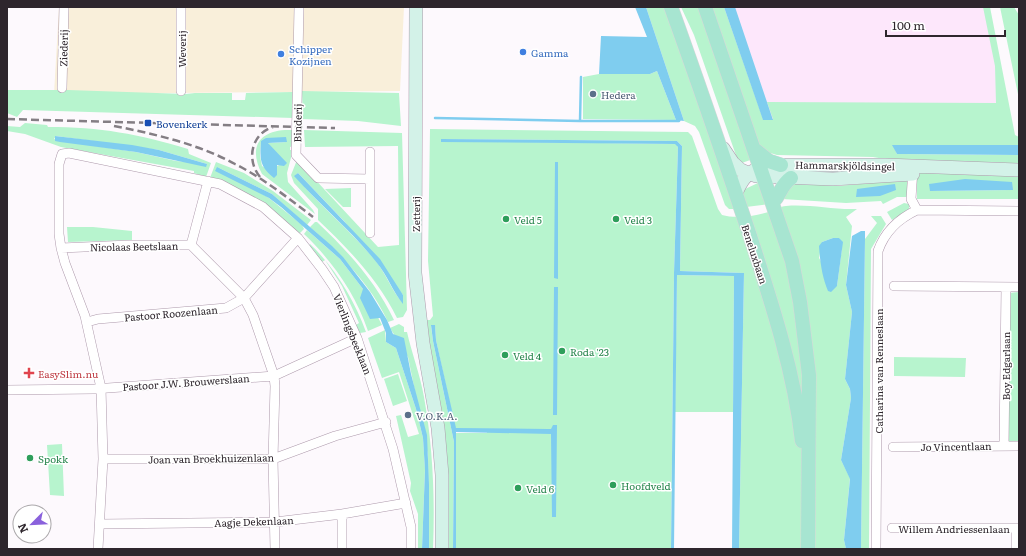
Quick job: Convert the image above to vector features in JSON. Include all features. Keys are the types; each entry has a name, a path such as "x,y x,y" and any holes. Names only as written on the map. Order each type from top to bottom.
{"main road":[{"name":"Beneluxbaan","path":"672,7 736,193 778,326 790,370 800,417 809,507"},
{"name":"Beneluxbaan","path":"705,7 773,202 792,261 800,302 809,374 808,549"},
{"path":"754,149 769,161 781,165"},
{"path":"773,202 778,197 782,186 791,178"}],"street":[{"name":"Ziederij","path":"62,88 64,7"},
{"name":"Weverij","path":"181,7 181,91"},
{"name":"Binderij","path":"298,7 296,155 318,178 370,179"},
{"name":"Zetterij","path":"417,7 415,273 423,343 438,428 442,475 442,549"},
{"path":"716,138 733,163 748,174"},
{"path":"370,152 370,233"},
{"name":"Vierlingsbeeklaan","path":"61,248 59,234 59,164 62,154 69,153 220,184 248,198 277,218 310,252 334,287 357,338 386,422 411,527 411,549"},
{"name":"Hammarskjöldsingel","path":"736,193 748,174 762,172 781,165 913,171"},
{"name":"Hammarskjöldsingel","path":"762,172 791,178 833,179 944,168 1019,170"},
{"path":"913,171 911,199 917,210"},
{"path":"191,245 208,181"},
{"name":"Catharina van Renneslaan","path":"876,549 878,251 883,238 889,229 904,216 917,210 1019,211"},
{"name":"Pastoor Roozenlaan","path":"87,322 98,319 226,308 244,298 298,238"},
{"name":"Nicolaas Beetslaan","path":"61,248 129,245 191,245 244,298 253,315 274,376 276,393 273,459 275,549"},
{"path":"61,248 87,322 101,388 103,459 98,549"},
{"path":"878,285 1019,287"},
{"name":"Boy Edgarlaan","path":"1004,446 1006,287"},
{"name":"Pastoor J.W. Brouwerslaan","path":"7,390 101,388 274,376 357,338"},
{"name":"Joan van Broekhuizenlaan","path":"103,459 273,459 335,436 386,422"},
{"name":"Jo Vincentlaan","path":"877,447 1019,446"},
{"name":"Aagje Dekenlaan","path":"100,524 275,522 342,514 406,503"},
{"path":"342,514 342,549"},
{"name":"Willem Andriessenlaan","path":"877,527 1018,528 1016,549"}],"shaded area":[{"name":"Bovenkerk","path":"59,7 404,7 400,91 54,94"},
{"path":"717,7 987,7 1011,125 759,125"}],"green space":[{"path":"646,7 665,7 736,209 729,209 725,205 699,132 695,126 684,121"},
{"path":"681,7 700,7 753,159 739,164 694,35"},
{"path":"711,7 724,7 763,119 773,119 767,102 996,103 995,66 983,7 990,7 1015,135 1019,137 1019,145 893,145 897,154 1019,155 1019,163 902,162 873,157 777,155 767,152 760,146"},
{"path":"1000,7 1014,7 1019,15 1019,99"},
{"path":"657,71 676,120 583,119 583,77 599,74 650,74"},
{"path":"7,90 68,90 186,94 232,93 232,100 245,100 246,93 293,92 293,118 23,110 17,117 7,113"},
{"path":"302,91 399,93 401,126 358,121 303,119"},
{"path":"25,123 47,125 48,127 85,128 136,135 188,149 189,154 211,163 206,177 194,173 194,171 61,147 25,134 7,131 7,126 20,127","holes":["56,136 159,150 207,164 176,161 136,152 54,139"]},
{"path":"430,129 688,132 692,136 718,209 722,215 734,217 753,216 784,206 857,209 846,217 852,226 846,285 852,312 845,379 850,389 851,398 841,460 850,478 844,540 846,549 739,549 744,273 680,271 682,146 677,141 441,139 441,141 676,144 678,147 674,273 671,549 456,549 456,433 487,433 487,429 457,429 455,427 436,340 435,326 431,326 454,442 453,549 447,549 425,320 430,320 433,316 428,261","holes":["833,238 839,238 842,248 837,286 819,258 822,242"]},
{"path":"294,130 293,146 290,147 290,150 293,150 287,173 288,182 315,214 262,174 256,157 258,143 262,138 275,131","holes":["261,141 287,142 268,143 282,164 277,166 277,175 262,166 260,156"]},
{"path":"304,130 402,133 407,310 403,317 397,318 382,291 372,278 318,220 318,209 294,183 291,175 297,160 378,247 399,245 398,146 305,147","holes":["298,173 344,221 403,295 403,303 375,260 295,176"]},
{"path":"216,162 244,173 273,191 311,220 307,225 272,194 217,167 269,198 302,225 304,229 299,234 266,205 210,178"},
{"path":"917,172 1019,173 1019,199 917,199","holes":["1012,182 1012,190 930,191 930,184"]},
{"path":"904,180 909,181 909,197 897,197 883,204 881,201 846,203 782,199 783,193 795,183 838,186"},
{"path":"760,182 769,204 746,207 742,195 743,190"},
{"path":"351,188 351,207 343,207 325,189"},
{"path":"904,203 909,204 909,210 892,220 887,212"},
{"path":"871,216 881,216 886,224 871,249 869,549 861,549 865,239 877,223"},
{"path":"317,222 350,255 360,267 379,293 394,320 388,322 364,283 343,259 310,227"},
{"path":"67,227 93,227 132,231 132,240 68,242"},
{"path":"307,230 340,259 363,289 382,325 368,331 350,291 334,267 304,234"},
{"path":"310,244 325,260 322,262 309,245"},
{"path":"326,261 350,296 366,332 360,333 356,325 359,323 342,286"},
{"path":"677,275 734,276 733,412 675,412"},
{"path":"1019,292 1019,442 1008,442 1009,293"},
{"path":"399,324 404,327 404,332 407,332 420,380 427,416 433,473 433,549 429,549 428,455 408,357 390,328"},
{"path":"385,330 386,342 396,348 416,409 423,438 425,469 422,549 418,549 418,514 410,491 411,483 396,416 401,415 408,437 419,434 399,372 382,378 368,338"},
{"path":"894,357 966,358 965,377 894,376"},
{"path":"398,374 407,401 393,406 384,379"},
{"path":"62,444 64,496 50,495 47,445"}],"water":[{"path":"635,7 646,7 684,121 676,120 657,71 650,74 599,74 601,36 647,37"},
{"path":"724,7 735,7 773,120 763,120"},
{"path":"55,136 132,145 159,150 207,164 206,167 136,152 60,142 55,141"},
{"path":"286,137 287,142 268,143 287,163 284,166 277,165 277,175 274,178 263,166 260,153 261,141 266,138"},
{"path":"441,139 677,141 682,146 680,271 744,273 739,549 732,549 734,276 677,275 674,549 671,549 674,273 678,147 675,144 441,142"},
{"path":"892,145 1019,145 1019,155 897,154"},
{"path":"555,162 558,162 558,279 554,278"},
{"path":"217,167 272,194 332,246 343,257 370,292 387,320 393,334 404,338 411,374 427,435 429,549 422,549 425,470 423,438 416,409 396,348 386,342 386,333 380,318 370,319 360,298 363,289 340,259 269,198 215,171"},
{"path":"298,173 380,259 403,295 403,304 377,263 357,240 294,176"},
{"path":"965,179 1012,182 1013,190 930,191 929,184"},
{"path":"895,184 896,190 880,196 856,197 857,189"},
{"path":"861,231 865,231 865,239 861,549 846,549 844,540 850,479 841,460 851,398 850,389 845,379 852,312 846,285 852,236"},
{"path":"833,238 839,238 843,242 837,286 831,292 828,291 824,280 819,246 822,242"},
{"path":"554,287 558,287 557,415 553,415"},
{"path":"431,325 435,325 436,340 456,428 551,429 553,425 557,425 556,517 552,517 551,434 456,432 456,549 453,549 454,442"}],"waterway":[{"path":"435,118 580,121 581,77"},
{"path":"580,121 679,121 680,119"}],"railway":[{"path":"7,119 335,128"},
{"path":"114,126 176,140 221,157 265,182 313,217"},
{"path":"260,177 253,163 253,148 260,135 273,127"}],"place":[{"name":"Gamma","path":"523,52"},
{"name":"Schipper Kozijnen","path":"281,54"},
{"name":"Hedera","path":"593,94"},
{"name":"Bovenkerk","path":"148,123"},
{"name":"Veld 5","path":"506,219"},
{"name":"Veld 3","path":"616,219"},
{"name":"Roda '23","path":"562,351"},
{"name":"Veld 4","path":"505,355"},
{"name":"EasySlim.nu","path":"29,373"},
{"name":"V.O.K.A.","path":"408,415"},
{"name":"Spokk","path":"30,458"},
{"name":"Hoofdveld","path":"613,485"},
{"name":"Veld 6","path":"518,488"}]}
